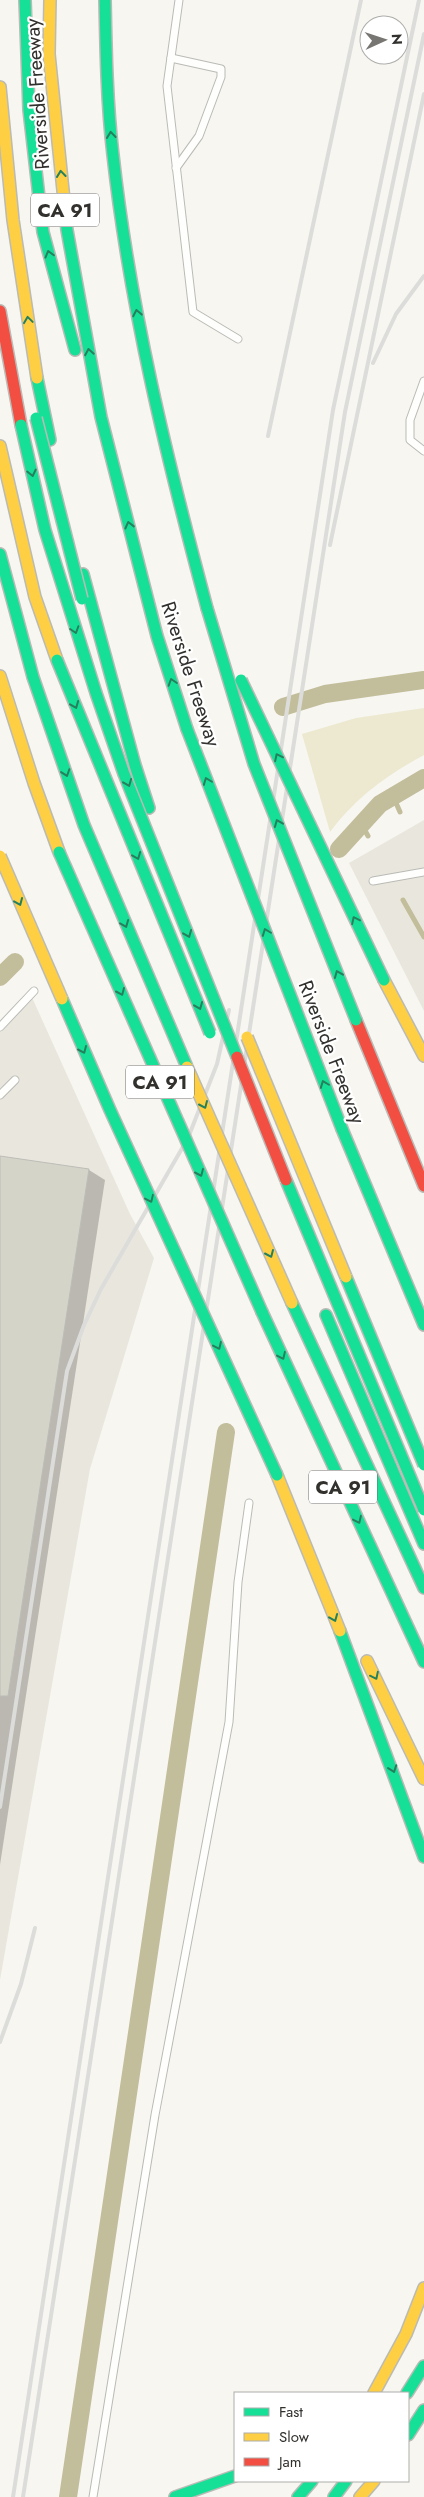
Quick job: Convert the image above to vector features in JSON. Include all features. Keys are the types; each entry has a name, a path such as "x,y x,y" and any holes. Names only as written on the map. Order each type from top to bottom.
{"highway":[{"path":"25,0 29,110 43,232 72,342 101,417"},
{"name":"Riverside Freeway","path":"50,0 49,54 67,230 101,417 157,636 187,728 342,1129 424,1325"},
{"path":"105,0 106,92 116,184 130,277 175,492 207,608 254,764 424,1186"},
{"path":"0,87 6,169 40,397 96,625 153,811"},
{"path":"0,191 15,303 36,418 85,608 116,708 153,811 349,1303 424,1485"},
{"path":"0,311 21,426 46,530 93,684 124,774 295,1203 424,1510"},
{"path":"0,446 35,597 57,660 216,1048"},
{"path":"0,554 33,677 84,825 133,944 292,1303 424,1588"},
{"path":"207,608 384,980 424,1056"},
{"name":"CA 91","path":"0,676 34,784 59,852 262,1312 424,1662"},
{"path":"0,856 110,1110 277,1475 355,1636"},
{"path":"244,1030 424,1465"},
{"path":"324,1311 424,1544"},
{"path":"277,1475 361,1684 424,1857"},
{"path":"364,1654 424,1779"},
{"path":"375,2392 406,2334 424,2288"},
{"path":"408,2392 424,2366"},
{"path":"409,2433 424,2410"},
{"path":"409,2420 424,2416"},
{"path":"176,2497 234,2476"},
{"path":"298,2497 311,2482"},
{"path":"334,2497 345,2482"},
{"path":"360,2497 373,2482"}],"lane":[{"path":"179,0 167,86 193,312 238,339"},
{"path":"171,58 220,69 221,78 199,136 176,168"},
{"path":"424,381 410,420 410,440 424,451"},
{"path":"373,881 424,872"},
{"path":"0,1027 34,991"},
{"path":"0,1095 15,1080"},
{"path":"93,2497 155,2114 228,1722 238,1582 249,1503"}],"shaded area":[{"path":"424,708 424,755 372,788 350,808 330,832 302,734 356,718"},
{"path":"424,820 424,1011 349,863"},
{"path":"30,993 130,1214 154,1258 90,1469 0,1980 0,1022"}],"building":[{"path":"0,1156 89,1169 8,1696 0,1696"}],"waterway":[{"path":"283,707 325,694 424,680"},
{"path":"339,849 380,804 424,778"},
{"path":"393,796 400,812"},
{"path":"361,823 368,836"},
{"path":"403,900 424,937"},
{"path":"0,977 15,962"},
{"path":"68,2497 226,1432"}],"railway":[{"path":"268,436 361,0"},
{"path":"13,2497 333,410 419,0"},
{"path":"23,2497 345,412 424,34"},
{"path":"330,545 424,94"},
{"path":"373,363 396,314 424,276"},
{"path":"0,1807 67,1371 84,1325 101,1289 188,1138 217,1064 229,1010"},
{"path":"0,2042 21,1984 35,1928"}],"traffic: fast":[{"path":"25,0 29,110 43,232 75,350"},
{"path":"105,0 111,136 129,270 164,440 207,608"},
{"path":"64,200 67,230 101,417 157,636 187,729"},
{"path":"37,378 50,440"},
{"path":"36,418 82,599"},
{"path":"21,425 45,530 96,693 124,774 237,1057"},
{"path":"0,554 33,677"},
{"path":"83,574 135,765 149,808"},
{"path":"207,608 254,764 356,1020"},
{"path":"57,660 210,1033"},
{"path":"33,677 84,825 187,1067"},
{"path":"241,680 384,980"},
{"path":"187,729 342,1129"},
{"path":"59,852 262,1312"},
{"path":"62,999 110,1110 277,1475"},
{"path":"342,1129 424,1325"},
{"path":"286,1180 424,1510"},
{"path":"346,1277 424,1465"},
{"path":"292,1303 424,1588"},
{"path":"262,1312 424,1662"},
{"path":"326,1315 424,1544"},
{"path":"340,1631 424,1857"},
{"path":"408,2392 424,2366"},
{"path":"409,2433 424,2410"},
{"path":"175,2497 234,2476"},
{"path":"298,2497 311,2482"},
{"path":"334,2497 345,2482"}],"traffic: slow":[{"path":"50,0 49,54 64,200"},
{"path":"0,87 13,220 37,378"},
{"path":"0,446 35,597 57,660"},
{"path":"0,676 34,783 59,852"},
{"path":"0,856 62,999"},
{"path":"384,980 424,1056"},
{"path":"247,1037 346,1277"},
{"path":"187,1067 292,1303"},
{"path":"277,1475 340,1631"},
{"path":"367,1661 424,1779"},
{"path":"375,2392 406,2334 424,2288"},
{"path":"360,2497 373,2482"}],"traffic: jam":[{"path":"0,311 21,425"},
{"path":"356,1020 424,1186"},
{"path":"237,1057 286,1180"}]}
